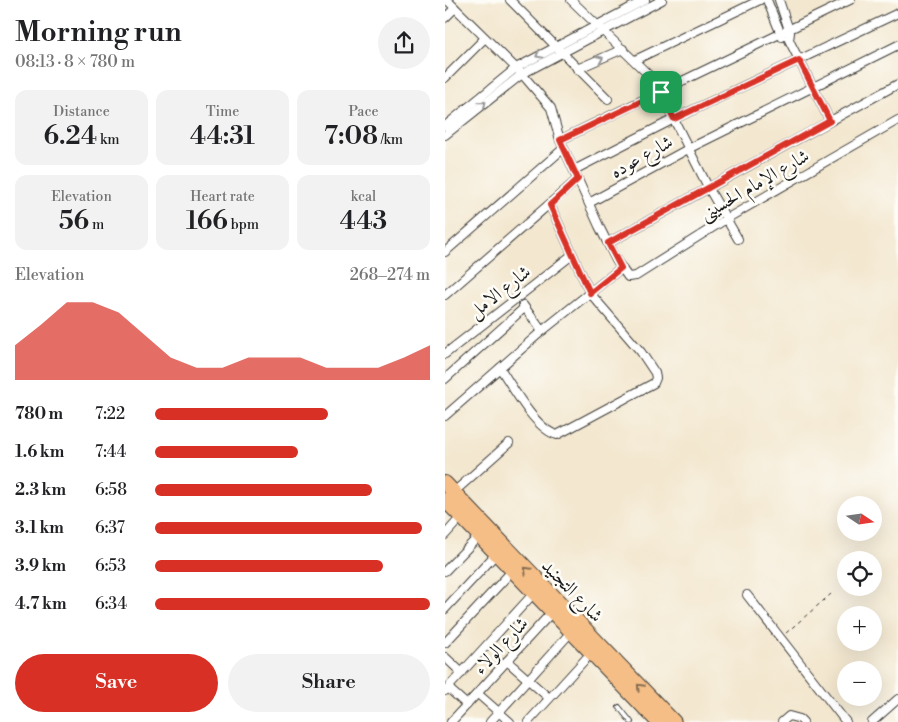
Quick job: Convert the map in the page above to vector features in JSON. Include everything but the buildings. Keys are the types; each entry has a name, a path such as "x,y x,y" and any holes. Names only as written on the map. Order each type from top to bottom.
{"highway":[{"name":"شارع التجنيد","path":"448,492 461,517 658,722"},
{"name":"شارع التجنيد","path":"448,492 673,722"}],"street":[{"path":"445,416 543,331 621,268 560,140 551,108 519,71 447,0"},
{"path":"510,0 607,99"},
{"path":"571,0 580,3 654,80 709,189 738,239"},
{"path":"602,27 645,0"},
{"path":"445,126 519,71 557,49 662,0"},
{"path":"635,60 760,0"},
{"path":"767,0 780,33 789,40 830,121"},
{"path":"779,0 789,30 789,40"},
{"path":"560,140 850,0"},
{"path":"445,18 455,8"},
{"path":"574,170 674,119 898,13"},
{"path":"445,78 485,38"},
{"name":"شارع عوده","path":"589,203 688,149 898,45"},
{"path":"577,69 623,49"},
{"path":"445,135 519,71"},
{"path":"608,243 898,84"},
{"name":"شارع الإمام الحسينى","path":"621,268 628,277 636,276 727,218 898,120"},
{"path":"445,252 564,148"},
{"path":"445,294 578,179"},
{"path":"500,368 532,415 550,432 557,435 653,383 657,375 649,362 590,293 550,205"},
{"name":"شارع الامل","path":"445,354 573,255"},
{"path":"518,297 524,308 543,331"},
{"path":"445,379 524,308"},
{"path":"448,492 509,442"},
{"path":"445,535 461,517"},
{"path":"445,571 479,536"},
{"path":"445,609 497,554"},
{"path":"445,642 513,570"},
{"path":"467,705 447,690 534,593"},
{"path":"747,595 840,720"},
{"name":"شارع الولاء","path":"451,722 552,612"},
{"path":"490,722 571,632"},
{"path":"528,722 591,653"},
{"path":"445,657 462,673"},
{"path":"507,662 549,698"},
{"path":"477,694 510,722"},
{"path":"872,722 898,699"},
{"path":"782,722 789,716 803,722"}],"lane":[{"path":"619,707 631,722"}],"path":[{"path":"780,638 831,594"}],"route":[{"path":"799,60 830,121 608,243 621,268 590,293 550,205 578,179 560,140 661,92 674,119 799,60"}]}
